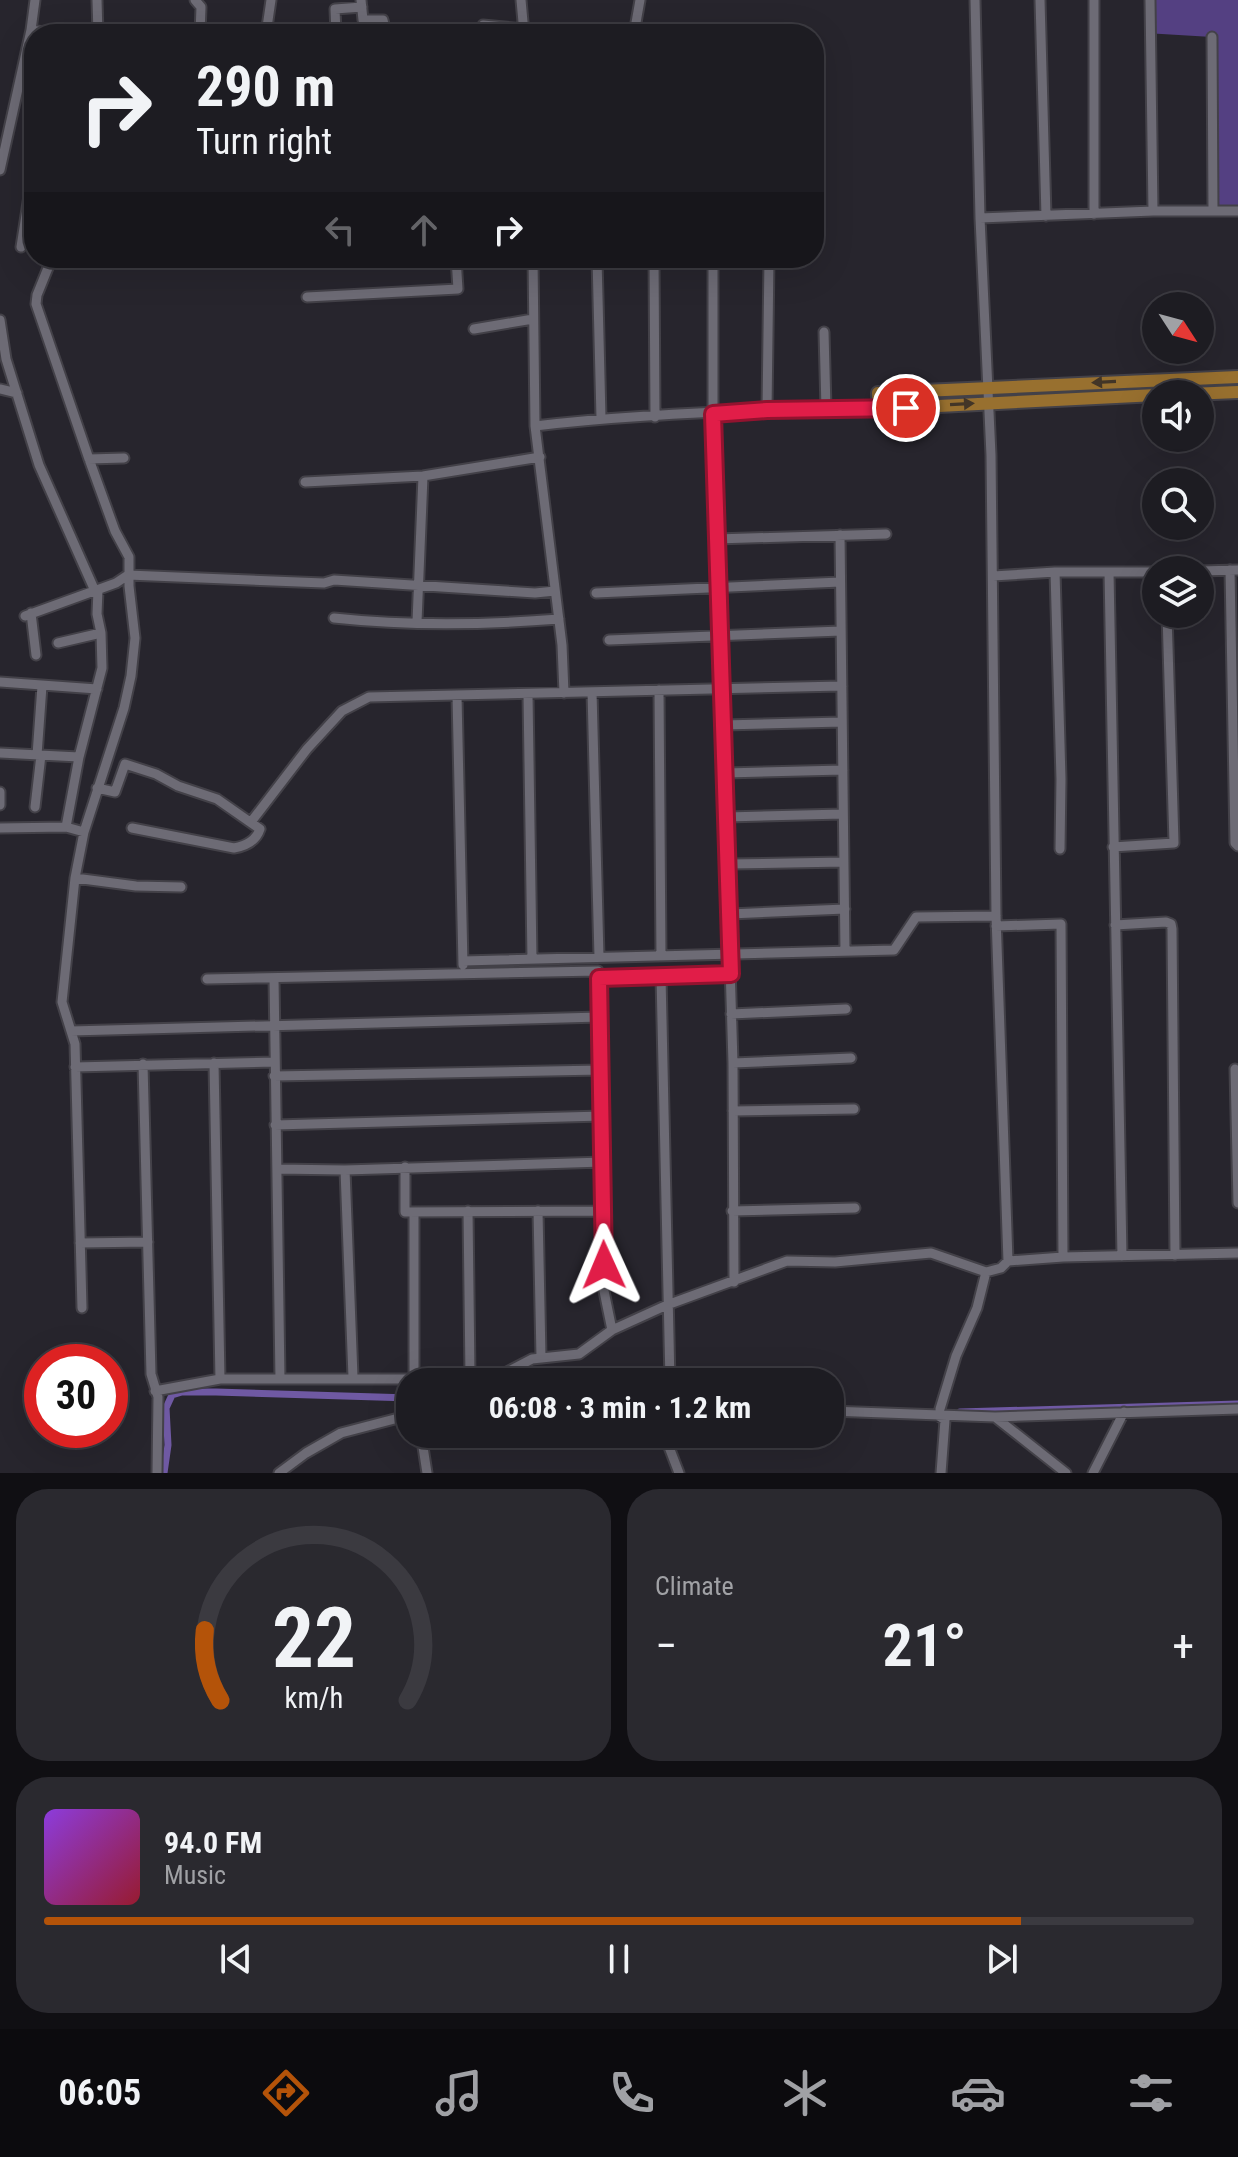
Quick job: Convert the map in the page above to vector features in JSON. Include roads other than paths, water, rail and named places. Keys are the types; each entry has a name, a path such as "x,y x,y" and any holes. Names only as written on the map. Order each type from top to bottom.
{"main road":[{"path":"1142,396 879,409 878,393 1238,377"},
{"path":"1214,393 1238,392"}],"street":[{"path":"32,24 35,0"},
{"path":"97,0 98,24"},
{"path":"195,0 201,7 200,24"},
{"path":"267,24 271,0"},
{"path":"336,24 335,9 372,0"},
{"path":"521,0 523,24"},
{"path":"636,24 640,0"},
{"path":"975,0 980,218 989,403 996,921 1008,1261"},
{"path":"1040,0 1046,216"},
{"path":"1094,0 1094,214"},
{"path":"1150,0 1153,211"},
{"path":"361,3 363,20 383,20 384,24"},
{"path":"1212,37 1213,211"},
{"path":"0,170 24,62"},
{"path":"980,218 1238,211"},
{"path":"21,247 24,228"},
{"path":"49,268 36,304 115,531 129,557 135,638 124,708 84,832 75,878 62,989 66,1020 75,1044 82,1308"},
{"path":"307,297 458,289 457,268"},
{"path":"533,268 535,426 559,619 564,693"},
{"path":"597,268 601,418"},
{"path":"654,268 655,417"},
{"path":"713,268 716,539 730,914 734,1282"},
{"path":"767,410 769,268"},
{"path":"474,329 533,319"},
{"path":"0,320 6,359 39,465 97,590 102,668 79,757 66,827"},
{"path":"824,332 826,409"},
{"path":"0,389 17,393"},
{"path":"535,426 601,418 767,410 879,409"},
{"path":"305,482 423,476 540,457"},
{"path":"89,459 124,458"},
{"path":"417,622 423,476"},
{"path":"716,539 886,534"},
{"path":"840,535 845,951"},
{"path":"1214,571 1234,570 1235,843 1238,846"},
{"path":"1055,572 1060,849"},
{"path":"1109,572 1122,1256"},
{"path":"993,576 1142,572"},
{"path":"36,655 28,615 116,583 128,575 418,585 535,593 555,591"},
{"path":"596,593 840,582"},
{"path":"334,618 383,623 559,619"},
{"path":"1113,847 1174,843 1167,628"},
{"path":"609,640 841,631"},
{"path":"58,643 101,633"},
{"path":"0,682 97,689"},
{"path":"35,807 42,686"},
{"path":"251,822 307,749 342,711 369,697 842,686"},
{"path":"659,690 661,956"},
{"path":"592,692 599,957"},
{"path":"528,695 532,959"},
{"path":"457,696 463,973"},
{"path":"723,725 842,722"},
{"path":"0,753 79,757"},
{"path":"97,788 115,792 125,764 156,774 178,786 203,792 260,829 258,836 244,847 234,848 132,828"},
{"path":"725,773 843,770"},
{"path":"0,792 0,805"},
{"path":"727,817 843,814"},
{"path":"0,828 66,827 84,832"},
{"path":"728,864 844,862"},
{"path":"75,878 136,886 181,887"},
{"path":"730,914 845,909"},
{"path":"463,961 894,950 916,917 1061,924 1063,1257"},
{"path":"1115,925 1166,922 1171,924 1172,929 1175,1255"},
{"path":"207,979 596,970 599,978 603,1116 604,1291 612,1330"},
{"path":"599,978 731,974"},
{"path":"661,976 669,1368"},
{"path":"274,978 280,1379"},
{"path":"731,1014 846,1009"},
{"path":"71,1031 600,1017"},
{"path":"733,1063 851,1058"},
{"path":"75,1067 274,1062"},
{"path":"214,1063 220,1379"},
{"path":"143,1064 151,1374 158,1397 157,1473"},
{"path":"1235,1069 1238,1203"},
{"path":"274,1076 601,1070"},
{"path":"733,1111 854,1109"},
{"path":"275,1125 603,1116"},
{"path":"277,1169 345,1170 603,1162"},
{"path":"405,1167 405,1212 603,1211"},
{"path":"345,1170 353,1377"},
{"path":"732,1211 855,1208"},
{"path":"468,1211 470,1368"},
{"path":"538,1211 541,1357"},
{"path":"414,1213 418,1368"},
{"path":"80,1243 148,1242"},
{"path":"515,1368 541,1357 579,1354 612,1330 667,1305 787,1261 835,1262 931,1253 986,1272 1001,1268 1008,1261 1238,1253"},
{"path":"937,1411 977,1308 986,1272"},
{"path":"155,1391 220,1379 396,1379"},
{"path":"844,1411 937,1411 995,1417 1238,1409"},
{"path":"937,1411 945,1420 941,1473"},
{"path":"1093,1473 1124,1412"},
{"path":"995,1417 1066,1473"},
{"path":"279,1473 341,1433 396,1419"},
{"path":"423,1448 427,1473"},
{"path":"669,1448 679,1473"}],"waterway":[{"path":"164,1473 168,1445 166,1408 172,1395 216,1392 396,1398"},
{"path":"960,1412 1238,1404"}]}
